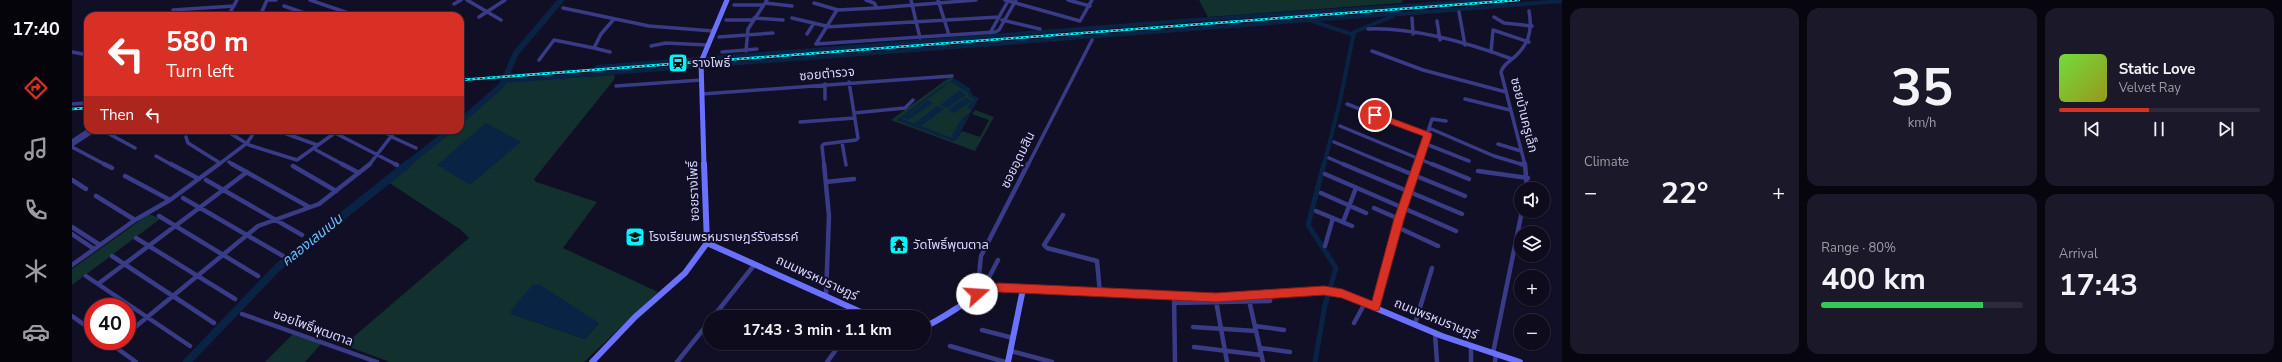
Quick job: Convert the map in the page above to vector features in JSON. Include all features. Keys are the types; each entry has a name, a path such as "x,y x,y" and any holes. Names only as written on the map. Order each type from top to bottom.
{"street":[{"path":"230,12 237,0"},
{"path":"262,12 267,0 276,0"},
{"path":"310,0 344,12"},
{"path":"454,4 460,0"},
{"path":"467,0 501,20"},
{"path":"479,17 505,0"},
{"name":"ซอยรางโพธิ์","path":"707,243 701,67 702,58 707,45 727,0"},
{"path":"866,0 874,3 877,8"},
{"path":"911,0 920,38"},
{"path":"814,3 837,10 976,0"},
{"path":"990,33 999,18 1006,0 1015,1 1080,21 1090,6 1092,0"},
{"path":"1068,0 1090,6"},
{"path":"837,10 816,44 990,33 998,31 1015,1"},
{"path":"938,2 949,36"},
{"path":"746,51 747,35 753,19 765,3"},
{"path":"734,5 765,3 792,6"},
{"path":"173,10 234,6"},
{"path":"284,6 301,12"},
{"path":"563,8 614,19 677,29 713,31"},
{"path":"1491,52 1493,30 1529,42 1532,34 1532,26 1529,11"},
{"path":"1459,12 1465,45"},
{"path":"1494,17 1504,23 1532,26"},
{"path":"792,18 826,27 999,18 1040,30"},
{"path":"1412,18 1413,34"},
{"path":"594,48 601,34 614,19"},
{"path":"726,20 783,20"},
{"path":"1437,21 1440,40"},
{"path":"807,34 814,23"},
{"path":"1368,29 1384,27 1465,45 1512,59"},
{"path":"720,37 773,33"},
{"path":"539,60 554,40 610,52"},
{"name":"ซอยอุดมสิน","path":"977,294 981,256 1092,40"},
{"path":"651,46 666,42 707,45"},
{"name":"ซอยบ้านครูเล็ก","path":"1528,182 1528,178 1510,110 1502,70 1529,42"},
{"path":"722,52 757,49"},
{"path":"1372,50 1423,70 1506,92"},
{"path":"72,52 84,54"},
{"name":"ซอยตำรวจ","path":"702,94 944,75 952,76"},
{"path":"616,86 701,80"},
{"path":"826,296 829,216 822,145 858,138 849,82"},
{"path":"825,84 825,99"},
{"path":"854,113 905,108 913,100"},
{"path":"1465,100 1510,110"},
{"path":"72,104 84,102"},
{"path":"1347,104 1428,135"},
{"path":"800,122 855,118"},
{"path":"1375,307 1399,219 1426,144 1432,119 1446,121"},
{"path":"1340,126 1469,179"},
{"path":"1429,128 1494,156 1525,165"},
{"path":"72,141 84,133"},
{"path":"89,134 72,146 112,168"},
{"path":"109,134 135,148"},
{"path":"230,134 234,138 297,160 332,134"},
{"path":"72,265 135,220 170,200 247,143 253,134"},
{"path":"287,134 317,145"},
{"path":"341,134 378,156 397,165"},
{"path":"388,134 416,148"},
{"path":"136,326 258,226 275,218 319,204 378,156 392,136"},
{"path":"186,137 188,143 220,163"},
{"path":"842,142 846,165"},
{"path":"1334,142 1465,196"},
{"path":"1426,144 1469,161"},
{"path":"1498,144 1521,151"},
{"path":"316,150 359,173"},
{"path":"156,156 199,179"},
{"path":"1329,158 1462,214"},
{"path":"229,162 309,207"},
{"path":"293,166 336,191"},
{"path":"1478,171 1528,178"},
{"path":"98,284 198,207 247,172"},
{"path":"1325,174 1456,231"},
{"path":"125,176 170,200"},
{"path":"826,182 854,179"},
{"path":"72,180 86,188"},
{"path":"206,180 275,218 302,235"},
{"path":"1342,222 1356,188"},
{"path":"1321,193 1366,213"},
{"path":"96,196 135,220"},
{"path":"183,198 283,256"},
{"path":"1374,208 1399,219"},
{"path":"1316,211 1352,226"},
{"path":"1062,215 1044,245 1046,248 1097,261 1100,293"},
{"path":"159,216 258,276"},
{"path":"1325,246 1333,218"},
{"path":"1496,362 1495,354 1521,218"},
{"path":"72,227 100,245"},
{"path":"1397,227 1438,246"},
{"path":"72,234 94,249"},
{"path":"136,238 235,299"},
{"path":"592,362 640,312 679,282 695,263 707,243"},
{"name":"ถนนพรหมราษฎร์","path":"707,243 826,296 852,310"},
{"path":"112,256 214,323"},
{"path":"986,290 986,283 998,260"},
{"path":"719,310 756,264"},
{"path":"1415,324 1432,268"},
{"path":"86,276 190,346"},
{"name":"ถนนพรหมราษฎร์","path":"931,324 958,310 977,294 986,290 998,288 1174,295 1216,300 1249,299 1271,294 1333,291 1375,307 1435,334 1520,362"},
{"path":"950,346 1007,362 1011,351 1023,289"},
{"path":"1174,295 1176,362"},
{"path":"1249,299 1263,362"},
{"path":"1174,303 1216,300 1227,362"},
{"path":"1354,323 1365,303"},
{"name":"ซอยโพธิ์พุฒตาล","path":"242,314 376,362"},
{"path":"72,316 84,325"},
{"path":"1193,326 1284,330"},
{"path":"677,362 703,330"},
{"path":"982,330 1013,338"},
{"path":"1435,334 1437,362"},
{"path":"1471,346 1471,362"},
{"path":"1194,347 1261,355"},
{"path":"1260,348 1290,352"},
{"path":"119,350 136,362"},
{"path":"827,362 836,350"},
{"path":"1011,351 1052,362"}],"green space":[{"path":"1199,0 1403,0 1401,3 1208,17"},
{"path":"614,75 615,77 534,179 536,182 597,202 563,248 658,292 584,362 390,362 344,345 469,238 461,230 388,182 448,134 464,134 464,121 507,82","holes":["511,310 599,323 585,339 511,314"]},
{"path":"950,77 953,78 951,82 968,92 969,96 975,100 971,112 962,119 951,138 901,119 948,82 897,120 956,140 962,131 980,137 989,120 972,114 975,110 994,117 975,151 891,120"},
{"path":"149,214 160,219 72,285 72,269"},
{"path":"293,334 321,344 305,362 265,362"}],"water":[{"path":"953,78 970,88 972,95 979,98 956,140 952,141 897,120 948,82 949,83 901,119 951,138 960,121 971,112 968,106 975,100 969,96 968,92 951,82"},
{"path":"960,90 966,95 947,108 940,105"},
{"path":"966,97 972,101 954,113 948,110"},
{"path":"928,100 933,103 908,120 904,118"},
{"path":"937,106 944,109 921,126 915,123"},
{"path":"486,123 521,142 470,185 437,165"},
{"path":"539,284 599,323 585,339 511,314 511,310 532,286"}],"waterway":[{"name":"คลองเลนเปน","path":"464,118 502,85 516,53 561,0"},
{"path":"597,67 1195,20 1492,0"},
{"path":"1400,14 1562,1"},
{"path":"504,81 1403,13"},
{"path":"1353,35 1354,32 1393,16"},
{"path":"1312,21 1353,35"},
{"path":"1324,165 1340,101 1353,35"},
{"name":"คลองเลนเปน","path":"406,165 445,134"},
{"name":"คลองเลนเปน","path":"187,362 277,268 408,164"},
{"path":"1315,362 1325,305 1336,268 1308,225 1324,164"}],"railway":[{"path":"464,80 1519,0"},
{"path":"72,109 84,108"}],"place":[{"name":"รางโพธิ์","path":"678,63"},
{"name":"โรงเรียนพรหมราษฎร์รังสรรค์","path":"635,237"},
{"name":"วัดโพธิ์พุฒตาล","path":"899,245"}],"route":[{"path":"977,294 986,290 998,288 1216,297 1333,291 1375,307 1399,219 1428,135 1375,115"}]}
